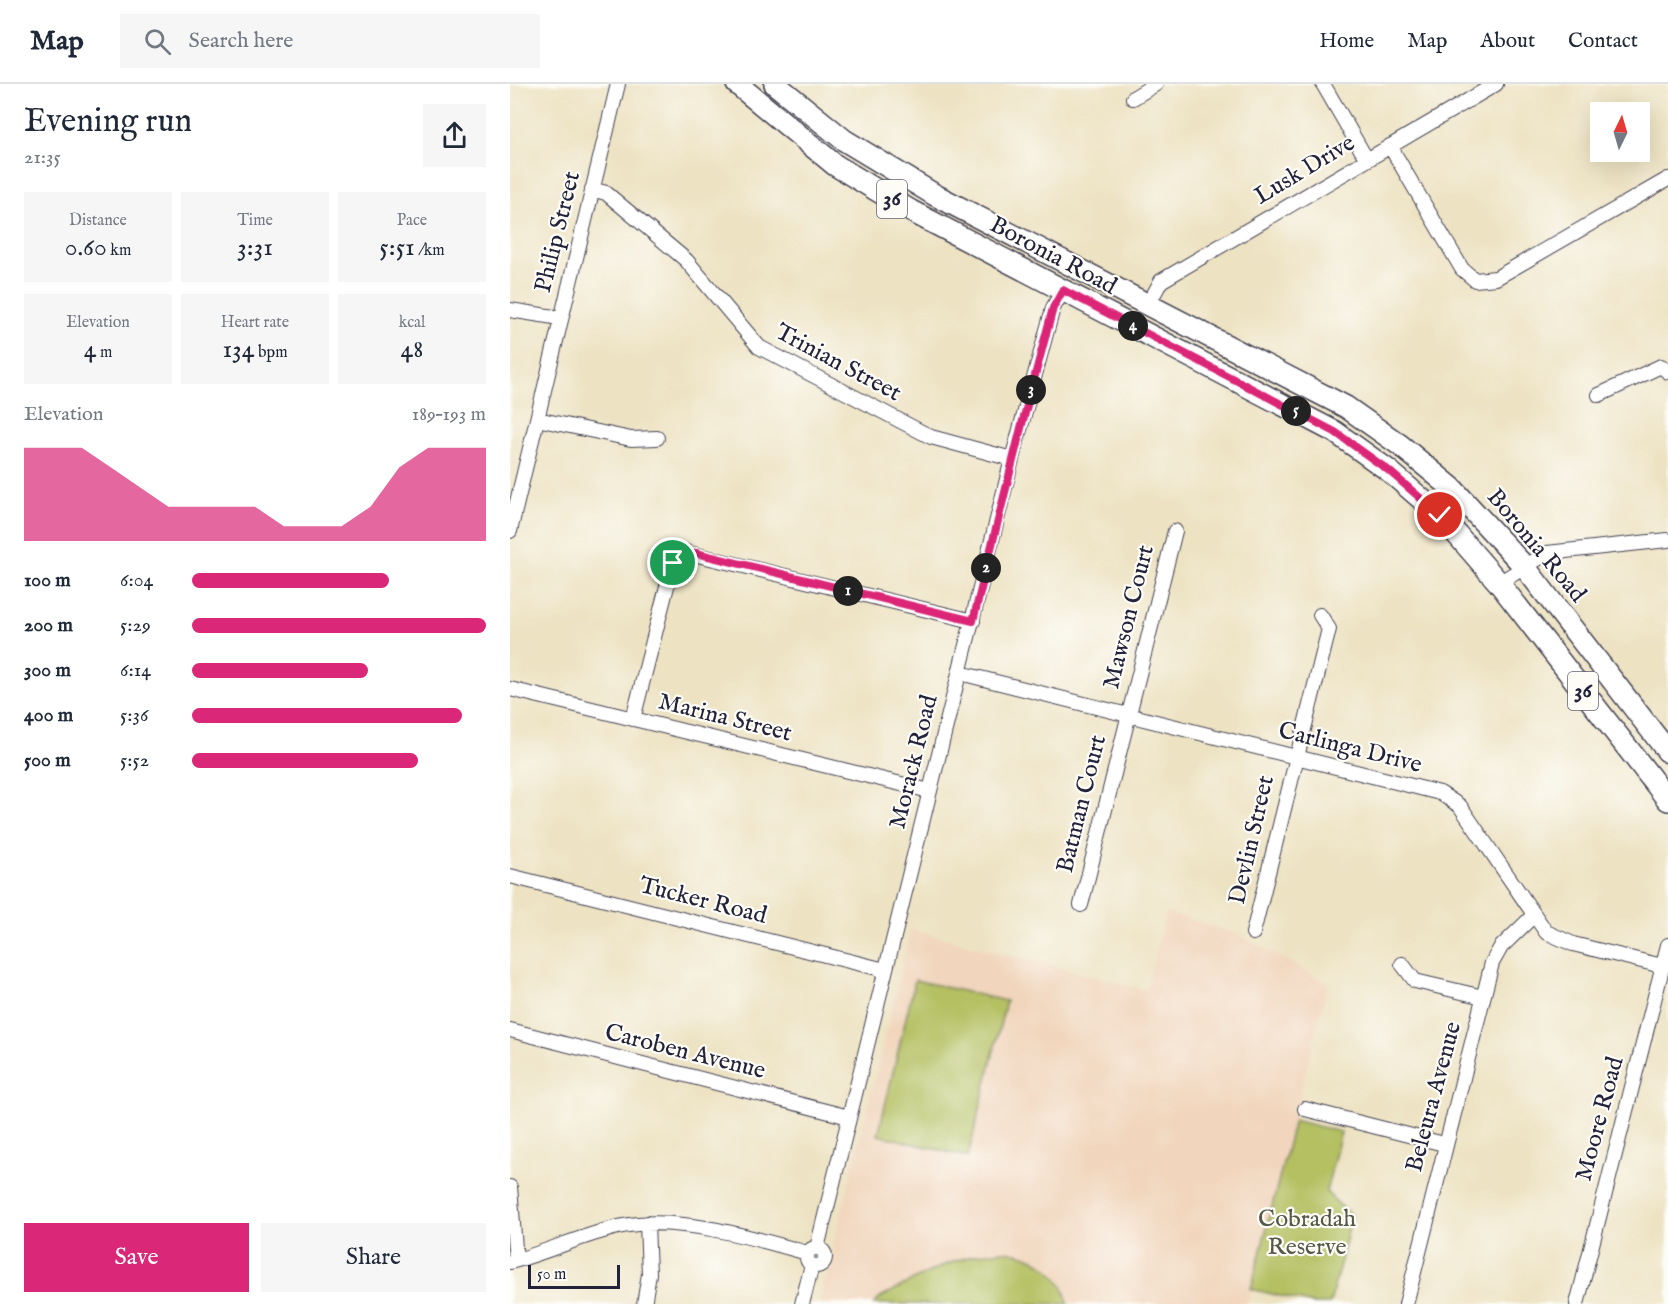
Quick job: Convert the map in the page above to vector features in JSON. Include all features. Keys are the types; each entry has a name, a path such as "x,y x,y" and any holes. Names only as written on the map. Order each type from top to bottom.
{"main road":[{"name":"Boronia Road","path":"737,84 835,165 911,211 1335,432 1388,470 1440,515 1499,583 1668,800"},
{"name":"Boronia Road","path":"774,84 844,140 935,195 1346,407 1400,445 1452,488 1524,566 1668,752"},
{"path":"1063,290 1077,267"},
{"path":"1137,328 1148,305"}],"street":[{"name":"Philip Street","path":"510,531 618,84"},
{"path":"1133,98 1156,84"},
{"path":"1323,84 1366,160"},
{"name":"Lusk Drive","path":"1148,305 1161,281 1496,84"},
{"path":"1390,146 1462,269 1475,280 1496,278 1668,179"},
{"name":"Trinian Street","path":"592,189 606,193 686,260 759,347 931,437 1012,459"},
{"name":"Morack Road","path":"802,1304 812,1256 849,1117 1012,459 1053,308 1063,290"},
{"path":"512,311 559,323"},
{"path":"1599,395 1661,366 1668,372"},
{"path":"537,419 631,439 657,438"},
{"name":"Mawson Court","path":"1128,714 1175,531"},
{"path":"1499,583 1546,553 1564,549 1668,540"},
{"path":"633,719 673,563 685,552 973,621"},
{"name":"Devlin Street","path":"1253,933 1295,757 1329,629 1320,615"},
{"name":"Carlinga Drive","path":"960,673 1440,793 1460,807 1546,932 1557,939 1662,966"},
{"name":"Marina Street","path":"510,689 930,791"},
{"name":"Batman Court","path":"1081,905 1128,714"},
{"name":"Tucker Road","path":"510,876 885,970"},
{"name":"Beleura Avenue","path":"1406,1304 1444,1144 1492,963 1501,947 1533,916"},
{"name":"Moore Road","path":"1577,1304 1668,945"},
{"path":"1402,964 1415,981 1483,998"},
{"name":"Caroben Avenue","path":"510,1030 849,1117"},
{"path":"1305,1109 1444,1144"},
{"path":"510,1187 513,1261 602,1231 647,1223 687,1225 812,1256"},
{"path":"644,1304 649,1274 647,1223"}],"shaded area":[{"path":"1166,912 1237,934 1328,983 1247,1304 819,1304 911,930 1146,990"}],"green space":[{"path":"915,980 1006,1001 968,1157 878,1135"},
{"name":"Cobradah Reserve","path":"1294,1120 1341,1132 1326,1192 1352,1216 1330,1304 1313,1304 1251,1289"},
{"path":"1001,1251 1024,1255 1044,1266 1059,1282 1068,1304 874,1304 880,1298 938,1268 969,1257"}],"route":[{"path":"673,563 685,552 696,553 973,621 1012,459 1053,308 1063,290 1335,432 1388,470 1440,515"}]}
